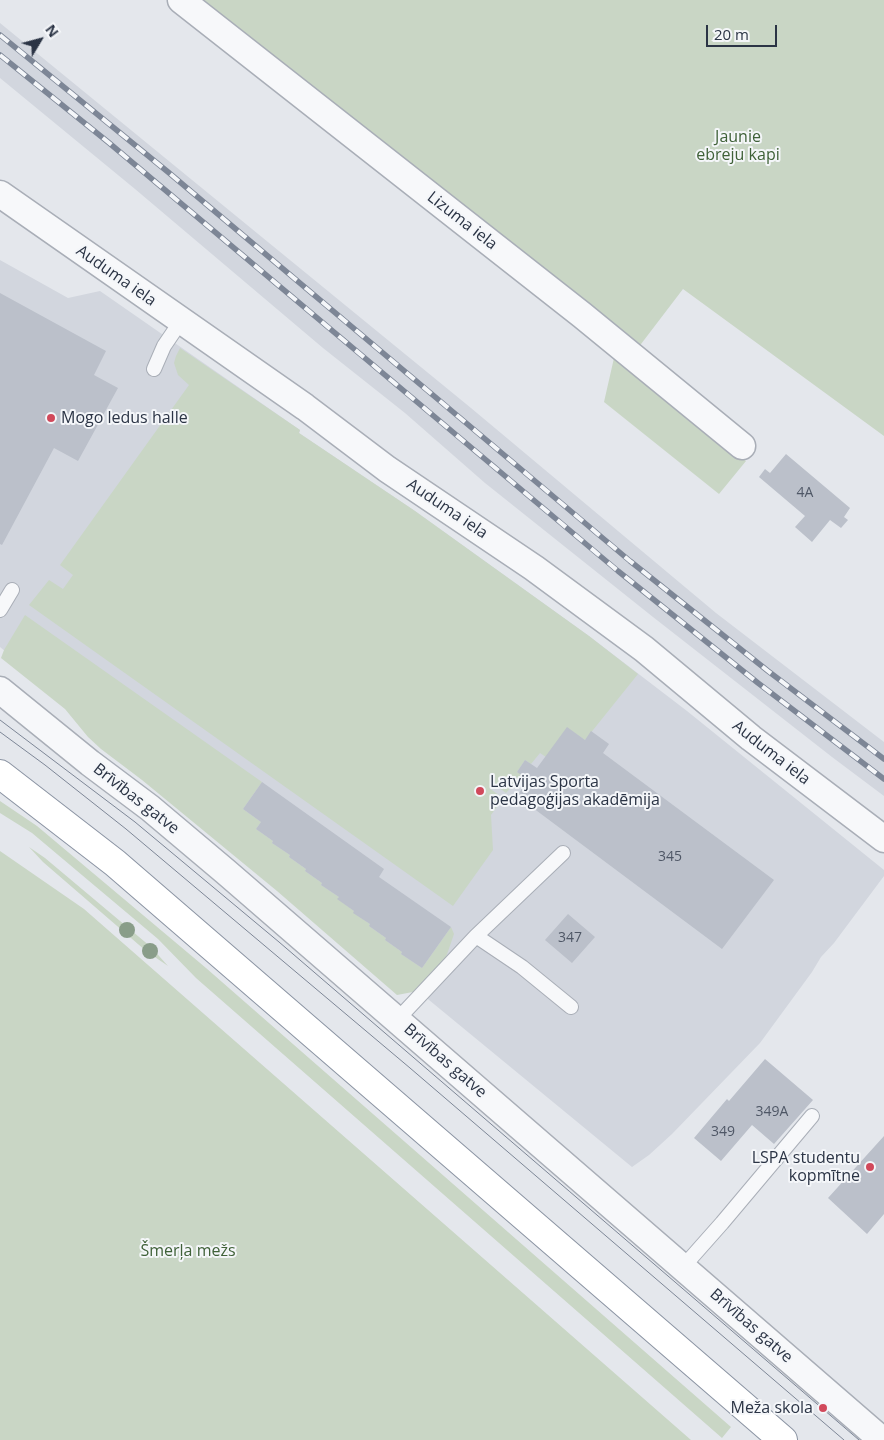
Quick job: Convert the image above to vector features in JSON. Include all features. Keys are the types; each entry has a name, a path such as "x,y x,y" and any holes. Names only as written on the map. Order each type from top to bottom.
{"highway":[{"path":"0,774 116,863 783,1440"}],"street":[{"name":"Lizuma iela","path":"181,0 582,315 742,446"},
{"name":"Auduma iela","path":"0,194 305,407 387,469 484,533 550,580 644,649 751,738 884,839"},
{"name":"Brīvības gatve","path":"0,690 181,834 882,1440"}],"lane":[{"path":"154,369 164,346 181,321"},
{"path":"0,610 12,590"},
{"path":"397,1020 476,936 563,853"},
{"path":"476,936 522,967 571,1008"},
{"path":"683,1268 812,1116"}],"shaded area":[{"path":"0,23 471,408 716,613 884,742 884,796 653,617 485,483 405,413 323,348 0,78"},
{"name":"Latvijas Sporta pedagoģijas akadēmija","path":"0,260 68,298 100,291 300,430 299,433 415,511 589,636 687,711 884,870 884,876 834,943 821,957 760,1043 672,1134 649,1155 632,1167 0,647"}],"green space":[{"name":"Jaunie ebreju kapi","path":"201,0 884,0 884,436 683,289 638,348"},
{"path":"180,348 300,430 299,433 415,511 589,636 638,674 585,740 567,728 546,757 540,753 531,764 525,760 517,772 522,775 506,793 494,784 489,788 503,798 491,815 493,850 453,906 29,605 49,580 63,589 73,575 60,565 189,385 178,375 174,363"},
{"path":"614,358 746,461 719,494 604,402"},
{"path":"25,615 262,782 243,809 261,822 256,829 290,855 289,857 306,869 305,871 322,883 321,885 339,897 338,899 354,911 354,913 370,924 369,926 386,938 385,940 402,952 401,954 422,968 451,927 454,934 443,966 418,991 397,995 277,891 142,780 101,749 88,737 65,709 1,658"},
{"path":"0,801 37,826 206,968 731,1427 722,1438 196,978 158,939 32,833 0,813"},
{"path":"29,847 45,858 151,947 168,966 146,951 43,862"},
{"name":"Šmerļa mežs","path":"0,851 84,909 691,1440 0,1440"}],"building":[{"name":"Mogo ledus halle","path":"0,293 106,351 94,375 118,388 78,461 54,448 2,545 0,544"},
{"path":"786,454 850,508 844,517 848,520 841,528 830,520 812,542 795,527 805,516 759,477 765,469 770,473"},
{"path":"567,727 585,740 591,731 609,744 603,753 774,880 722,949 517,796 528,780 517,772 525,760 537,768"},
{"path":"262,782 384,869 379,877 451,927 422,968 401,954 402,952 385,940 386,938 369,926 370,924 337,899 339,897 321,885 322,883 305,871 306,869 289,857 290,855 256,829 261,822 243,809"},
{"path":"568,914 595,937 572,963 545,940"},
{"path":"765,1059 813,1100 774,1144 752,1125 721,1161 694,1138 727,1099 729,1101"},
{"name":"LSPA studentu kopmītne","path":"884,1136 884,1214 867,1234 828,1198"}],"tram line":[{"path":"0,720 135,822 279,942 859,1440"},
{"path":"0,732 126,829 410,1068 844,1440"}],"railway":[{"path":"0,35 168,172 630,561 768,671 884,759"},
{"path":"0,55 108,142 618,571 758,683 884,779"}],"place":[{"name":"Mogo ledus halle","path":"51,418"},
{"name":"Latvijas Sporta pedagoģijas akadēmija","path":"480,791"},
{"name":"LSPA studentu kopmītne","path":"870,1167"},
{"name":"Meža skola","path":"823,1408"}]}
